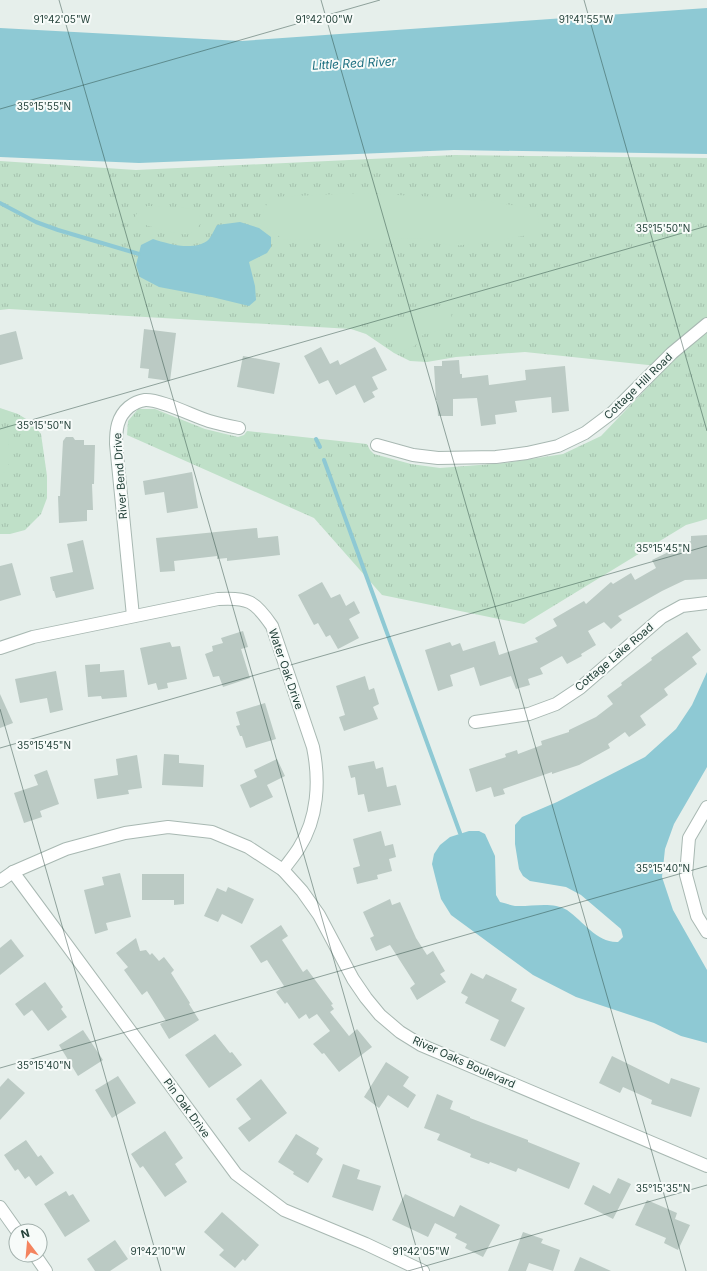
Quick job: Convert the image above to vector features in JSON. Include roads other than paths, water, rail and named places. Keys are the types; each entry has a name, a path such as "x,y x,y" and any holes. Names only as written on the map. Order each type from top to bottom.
{"street":[{"name":"Cottage Hill Road","path":"377,445 413,455 438,458 496,457 527,453 558,446 584,434 613,412 672,353 707,324"},
{"name":"River Bend Drive","path":"133,616 116,444 116,428 121,416 126,409 134,403 146,400 158,402 210,422 239,428"},
{"name":"Water Oak Drive","path":"0,648 33,637 218,599 235,598 250,602 262,612 272,626 313,747 316,763 317,779 315,807 310,825 299,847 283,870"},
{"name":"Cottage Lake Road","path":"475,722 529,714 556,704 580,688 662,617 682,606 707,603"},
{"path":"707,807 689,838 686,875 697,916 707,932"},
{"name":"River Oaks Boulevard","path":"0,881 13,872 66,849 125,833 168,827 212,832 248,847 283,870 302,891 319,915 353,979 366,998 380,1015 400,1032 420,1045 707,1166"},
{"name":"Pin Oak Drive","path":"13,872 236,1174 284,1210 366,1244 422,1271"},
{"path":"0,1207 11,1223"}],"water":[{"name":"Little Red River","path":"707,8 707,154 454,150 139,163 0,157 0,28 241,41"},
{"path":"240,222 259,228 271,237 271,247 267,253 249,262 255,286 256,300 249,306 159,287 140,277 136,265 141,245 153,239 180,246 195,246 207,241 217,225"},
{"path":"707,672 707,767 674,824 665,849 662,877 673,910 707,970 707,1043 681,1036 654,1023 576,997 533,975 451,915 441,899 432,864 434,854 440,845 450,837 469,831 479,831 485,834 495,856 496,895 500,902 515,906 548,905 561,907 567,910 603,939 618,942 623,937 621,929 581,895 566,887 530,881 523,876 519,869 515,844 515,825 522,817 557,802 645,757 676,729 692,705"}],"waterway":[{"path":"0,203 36,222 139,254"},
{"path":"316,439 320,447"},
{"path":"324,460 460,833"}]}
